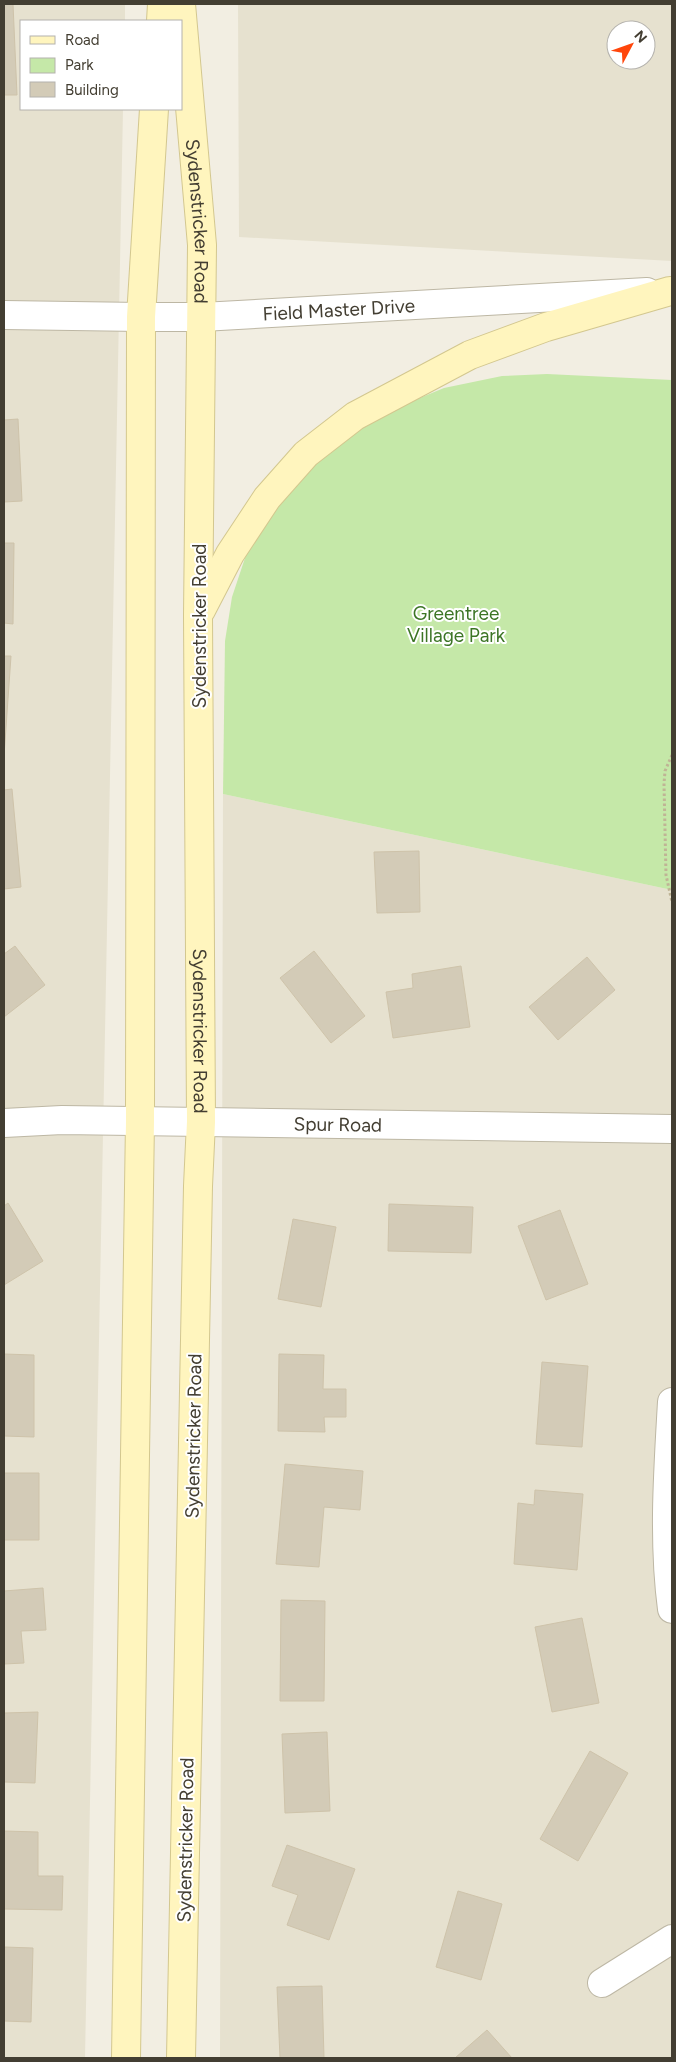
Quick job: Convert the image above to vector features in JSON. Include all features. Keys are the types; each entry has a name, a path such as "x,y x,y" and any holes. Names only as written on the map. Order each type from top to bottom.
{"main road":[{"path":"161,20 162,4"},
{"name":"Sydenstricker Road","path":"181,4 202,245 198,616 201,1122 181,2058"},
{"path":"126,2058 140,1121 141,317 154,110"},
{"path":"198,616 230,554 267,498 306,454 355,416 470,355 546,327 671,291"}],"street":[{"name":"Field Master Drive","path":"4,315 202,317 671,291"},
{"name":"Spur Road","path":"4,1123 62,1120 672,1129"},
{"path":"672,1402 667,1536 672,1610"},
{"path":"602,1983 672,1939"}],"path":[{"path":"672,755 665,771 664,784 666,875 672,902"}],"shaded area":[{"path":"4,4 125,4 125,20 20,20 20,110 123,110 85,2058 4,2058"},
{"path":"238,4 672,4 672,261 239,237"},
{"path":"223,794 672,890 672,2058 220,2058"}],"green space":[{"name":"Greentree Village Park","path":"547,374 672,380 672,890 223,794 225,641 232,597 246,555 267,516 295,480 376,416 444,388 502,376"}],"building":[{"path":"4,4 13,4 17,95 4,95"},
{"path":"18,419 22,501 4,502 4,420"},
{"path":"4,543 14,543 13,624 4,623"},
{"path":"4,656 11,656 4,756"},
{"path":"12,789 21,887 4,889 4,790"},
{"path":"419,851 420,912 377,913 374,852"},
{"path":"15,946 45,985 4,1017 4,954"},
{"path":"314,951 365,1016 331,1043 280,978"},
{"path":"587,957 615,990 558,1040 529,1007"},
{"path":"461,966 470,1027 393,1038 386,992 413,988 412,974"},
{"path":"8,1203 43,1261 4,1285 4,1206"},
{"path":"389,1204 473,1207 471,1253 388,1251"},
{"path":"560,1210 588,1284 546,1300 518,1226"},
{"path":"293,1219 336,1227 321,1307 278,1299"},
{"path":"4,1354 34,1355 34,1437 4,1436"},
{"path":"279,1354 324,1355 323,1389 346,1389 346,1417 324,1417 325,1432 278,1431"},
{"path":"542,1362 588,1366 582,1447 536,1444"},
{"path":"285,1464 363,1471 360,1510 324,1507 319,1567 276,1564"},
{"path":"4,1473 39,1473 39,1540 4,1540"},
{"path":"535,1490 583,1494 577,1570 514,1564 518,1503 534,1505"},
{"path":"43,1588 46,1630 21,1631 24,1663 4,1664 4,1591"},
{"path":"281,1600 325,1601 324,1701 280,1701"},
{"path":"582,1618 599,1703 552,1712 535,1627"},
{"path":"38,1712 35,1783 4,1782 4,1713"},
{"path":"327,1732 330,1811 285,1813 282,1734"},
{"path":"590,1751 628,1773 578,1861 540,1839"},
{"path":"4,1831 38,1832 38,1876 63,1876 62,1910 4,1909"},
{"path":"287,1845 355,1869 329,1940 287,1925 298,1895 272,1886"},
{"path":"458,1891 502,1904 481,1980 436,1967"},
{"path":"4,1947 33,1948 31,2022 4,2021"},
{"path":"322,1986 324,2058 280,2058 277,1987"},
{"path":"487,2030 512,2058 455,2058"}]}
